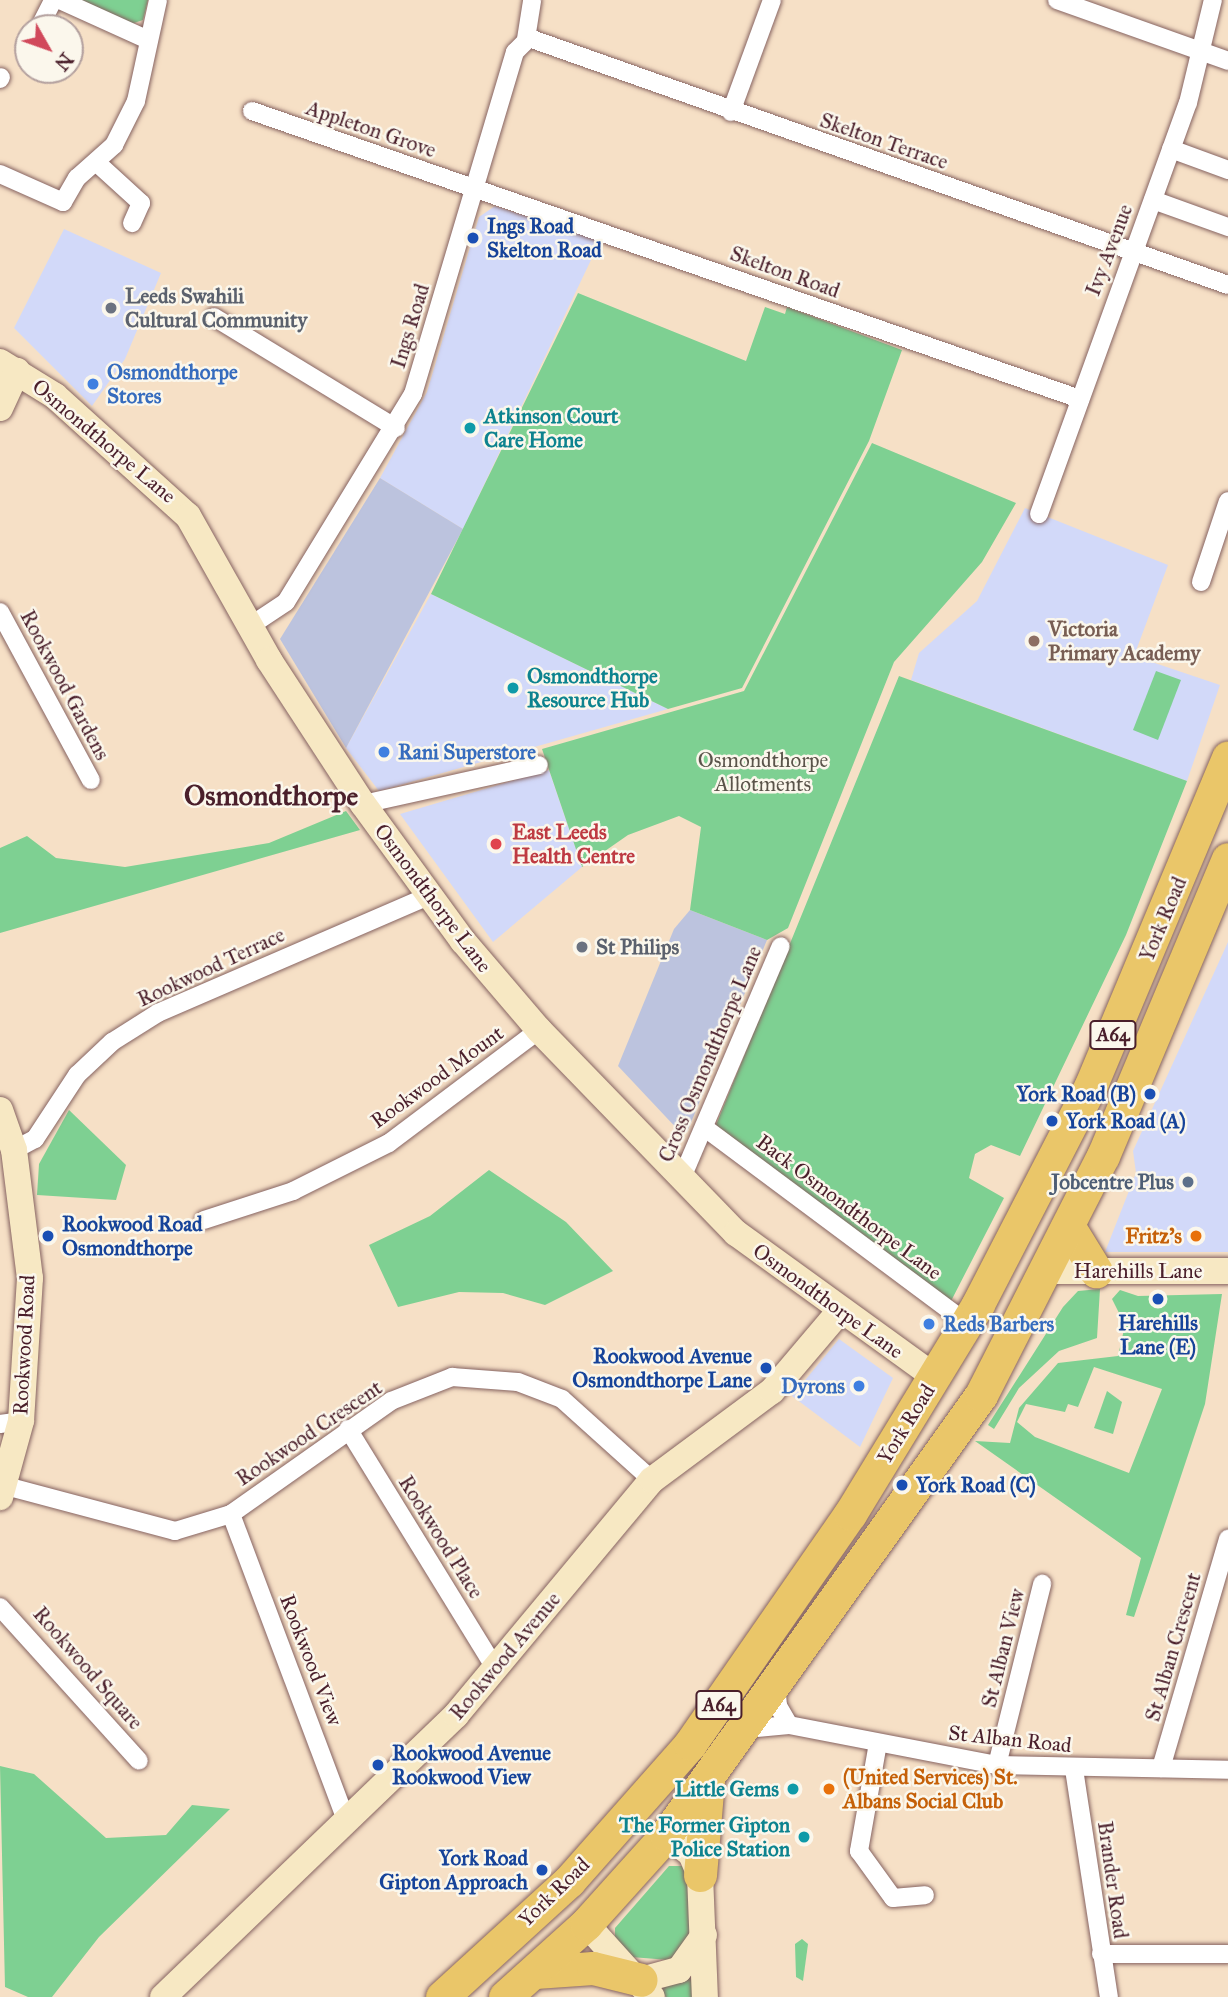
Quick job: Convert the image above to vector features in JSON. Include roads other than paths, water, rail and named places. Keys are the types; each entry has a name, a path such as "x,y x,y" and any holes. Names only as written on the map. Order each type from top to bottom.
{"highway":[{"name":"York Road","path":"442,1997 569,1881 610,1836 764,1646 935,1377 972,1314 1091,1085 1228,757"},
{"name":"York Road","path":"505,1997 586,1924 666,1835 746,1729 964,1420 1048,1271 1069,1227 1220,898 1228,859"},
{"path":"1069,1227 1096,1271"},
{"path":"972,1314 1018,1278 1048,1271"},
{"path":"935,1377 949,1386 967,1384 1001,1357"},
{"path":"700,1875 708,1779"},
{"path":"610,1836 666,1835"},
{"path":"569,1881 586,1924"},
{"path":"535,1972 593,1968 647,1988"}],"street":[{"path":"60,0 148,40"},
{"path":"0,174 63,202 114,145 136,101 158,0"},
{"name":"Ings Road","path":"250,626 286,602 396,428 413,394 515,52 527,39 532,0"},
{"path":"731,112 772,0"},
{"path":"1057,0 1228,61"},
{"name":"Ivy Avenue","path":"1039,514 1171,149 1203,52 1213,0"},
{"name":"Skelton Terrace","path":"527,39 543,38 731,112 1228,285"},
{"name":"Appleton Grove","path":"252,111 475,189"},
{"path":"1171,149 1228,170"},
{"path":"96,162 141,202 132,222"},
{"name":"Skelton Road","path":"475,189 1080,399"},
{"path":"1153,200 1228,227"},
{"path":"214,317 396,428"},
{"path":"0,408 9,366"},
{"name":"Osmondthorpe Lane","path":"9,366 171,495 363,804 428,896 539,1030 681,1180 736,1233 839,1312 935,1377"},
{"path":"1201,582 1228,501"},
{"name":"Rookwood Gardens","path":"0,612 91,780"},
{"path":"363,804 539,765"},
{"name":"Rookwood Terrace","path":"14,1150 34,1139 77,1075 147,1020 428,896"},
{"name":"Cross Osmondthorpe Lane","path":"681,1180 781,946"},
{"name":"Rookwood Mount","path":"204,1220 293,1191 389,1143 539,1030"},
{"name":"Rookwood Road","path":"0,1110 14,1150 30,1278 3,1492"},
{"name":"Back Osmondthorpe Lane","path":"705,1128 972,1314"},
{"name":"Harehills Lane","path":"1048,1271 1228,1272"},
{"name":"Rookwood Avenue","path":"163,1997 347,1822 495,1668 652,1480 772,1391 839,1312"},
{"name":"Rookwood Crescent","path":"3,1492 175,1531 232,1514 391,1401 452,1377 518,1382 562,1399 652,1480"},
{"name":"Rookwood Place","path":"348,1429 495,1668"},
{"name":"Rookwood View","path":"232,1514 347,1822"},
{"name":"St Alban Crescent","path":"1161,1768 1227,1546"},
{"name":"St Alban View","path":"997,1765 1042,1584"},
{"name":"Rookwood Square","path":"0,1607 139,1761"},
{"path":"776,1685 778,1706 789,1725"},
{"name":"St Alban Road","path":"746,1729 789,1725 997,1765 1074,1769 1228,1770"},
{"path":"878,1743 859,1851 893,1898 925,1895"},
{"name":"Brander Road","path":"1074,1769 1109,1997"},
{"path":"666,1835 691,1854 700,1875 705,1997"},
{"path":"586,1924 647,1988 679,1970 704,1936"},
{"path":"1101,1954 1228,1954"}],"place":[{"name":"Ings Road Skelton Road","path":"473,238"},
{"name":"Leeds Swahili Cultural Community","path":"111,308"},
{"name":"Osmondthorpe Stores","path":"93,384"},
{"name":"Atkinson Court Care Home","path":"470,428"},
{"name":"Victoria Primary Academy","path":"1034,641"},
{"name":"Osmondthorpe Resource Hub","path":"513,688"},
{"name":"Rani Superstore","path":"384,752"},
{"name":"East Leeds Health Centre","path":"496,844"},
{"name":"St Philips","path":"582,947"},
{"name":"York Road (B)","path":"1150,1094"},
{"name":"York Road (A)","path":"1052,1121"},
{"name":"Jobcentre Plus","path":"1188,1182"},
{"name":"Rookwood Road Osmondthorpe","path":"48,1236"},
{"name":"Fritz's","path":"1196,1236"},
{"name":"Harehills Lane (E)","path":"1158,1299"},
{"name":"Reds Barbers","path":"929,1324"},
{"name":"Rookwood Avenue Osmondthorpe Lane","path":"766,1368"},
{"name":"Dyrons","path":"859,1386"},
{"name":"York Road (C)","path":"902,1485"},
{"name":"Rookwood Avenue Rookwood View","path":"378,1765"},
{"name":"Little Gems","path":"793,1789"},
{"name":"(United Services) St. Albans Social Club","path":"829,1789"},
{"name":"The Former Gipton Police Station","path":"804,1837"},
{"name":"York Road Gipton Approach","path":"542,1870"}],"district":[{"name":"Osmondthorpe","path":"271,796"}],"park label":[{"name":"Osmondthorpe Allotments","path":"763,772"}]}
